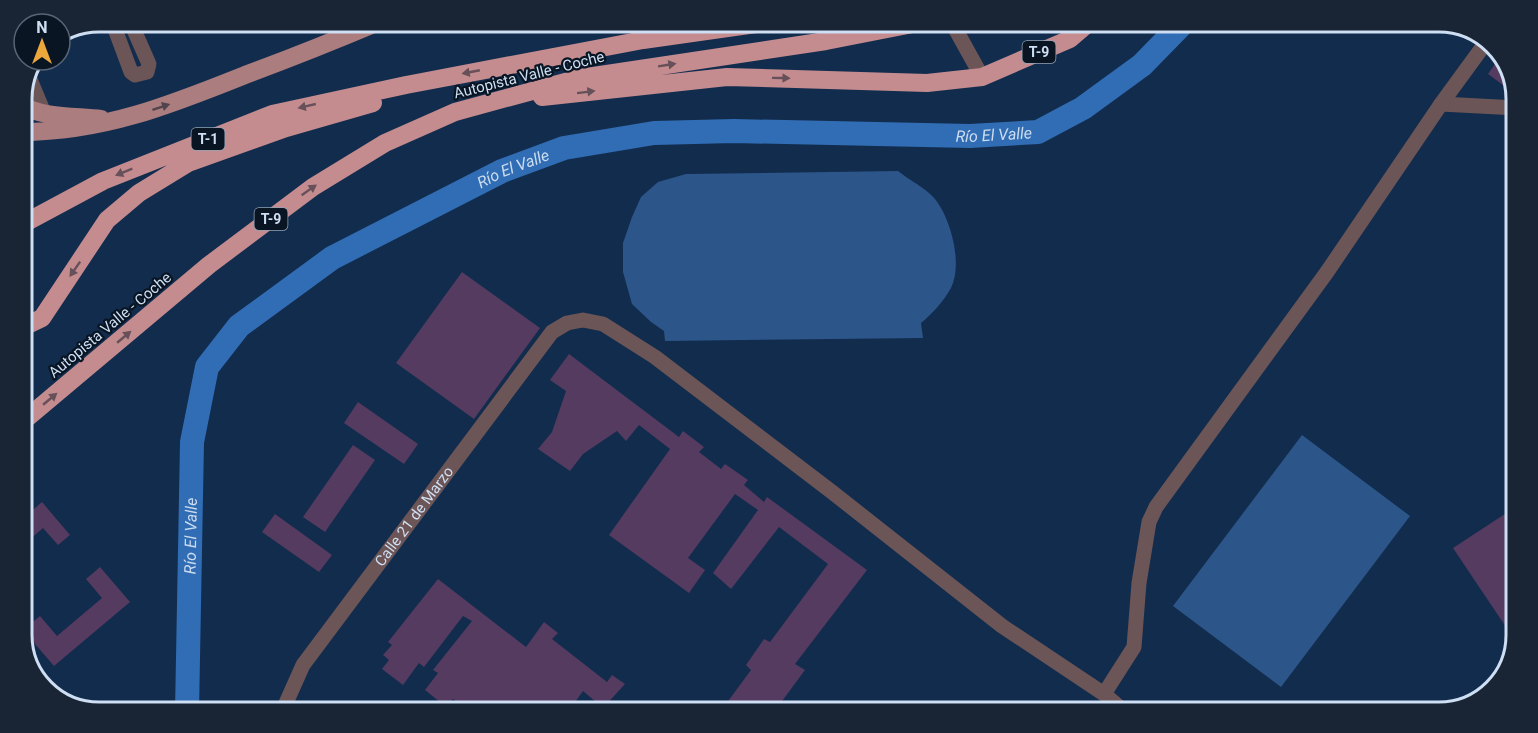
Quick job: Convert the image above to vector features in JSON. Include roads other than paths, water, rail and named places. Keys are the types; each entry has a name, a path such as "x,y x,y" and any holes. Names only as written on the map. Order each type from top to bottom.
{"highway":[{"name":"Autopista Valle - Coche","path":"32,219 103,181 272,114 406,85 643,40 699,32"},
{"name":"Autopista Valle - Coche","path":"32,414 209,266 313,187 386,143 455,111 580,78 872,32"},
{"name":"T-9","path":"982,77 1070,39 1078,32"},
{"path":"486,102 727,77 927,82 982,77"},
{"path":"32,323 42,318 107,220 139,193 188,164 286,128 386,99 406,85"}],"main road":[{"path":"32,131 80,129 118,121 215,87 353,32"},
{"path":"32,110 118,121"}],"street":[{"path":"116,32 131,72 135,75 147,72 149,64 135,32"},
{"path":"957,32 982,77"},
{"path":"1113,702 1104,694 1134,647 1139,583 1149,522 1156,507 1327,272 1441,104 1483,47"},
{"path":"33,87 44,113"},
{"path":"1441,104 1506,107"},
{"name":"Calle 21 de Marzo","path":"286,702 303,665 552,332 567,323 583,320 603,324 655,357 1002,626 1104,694"}],"waterway":[{"name":"Río El Valle","path":"187,702 192,442 207,367 239,326 332,258 502,171 564,148 654,133 734,131 970,136 1038,132 1083,108 1142,65 1174,32"}]}
